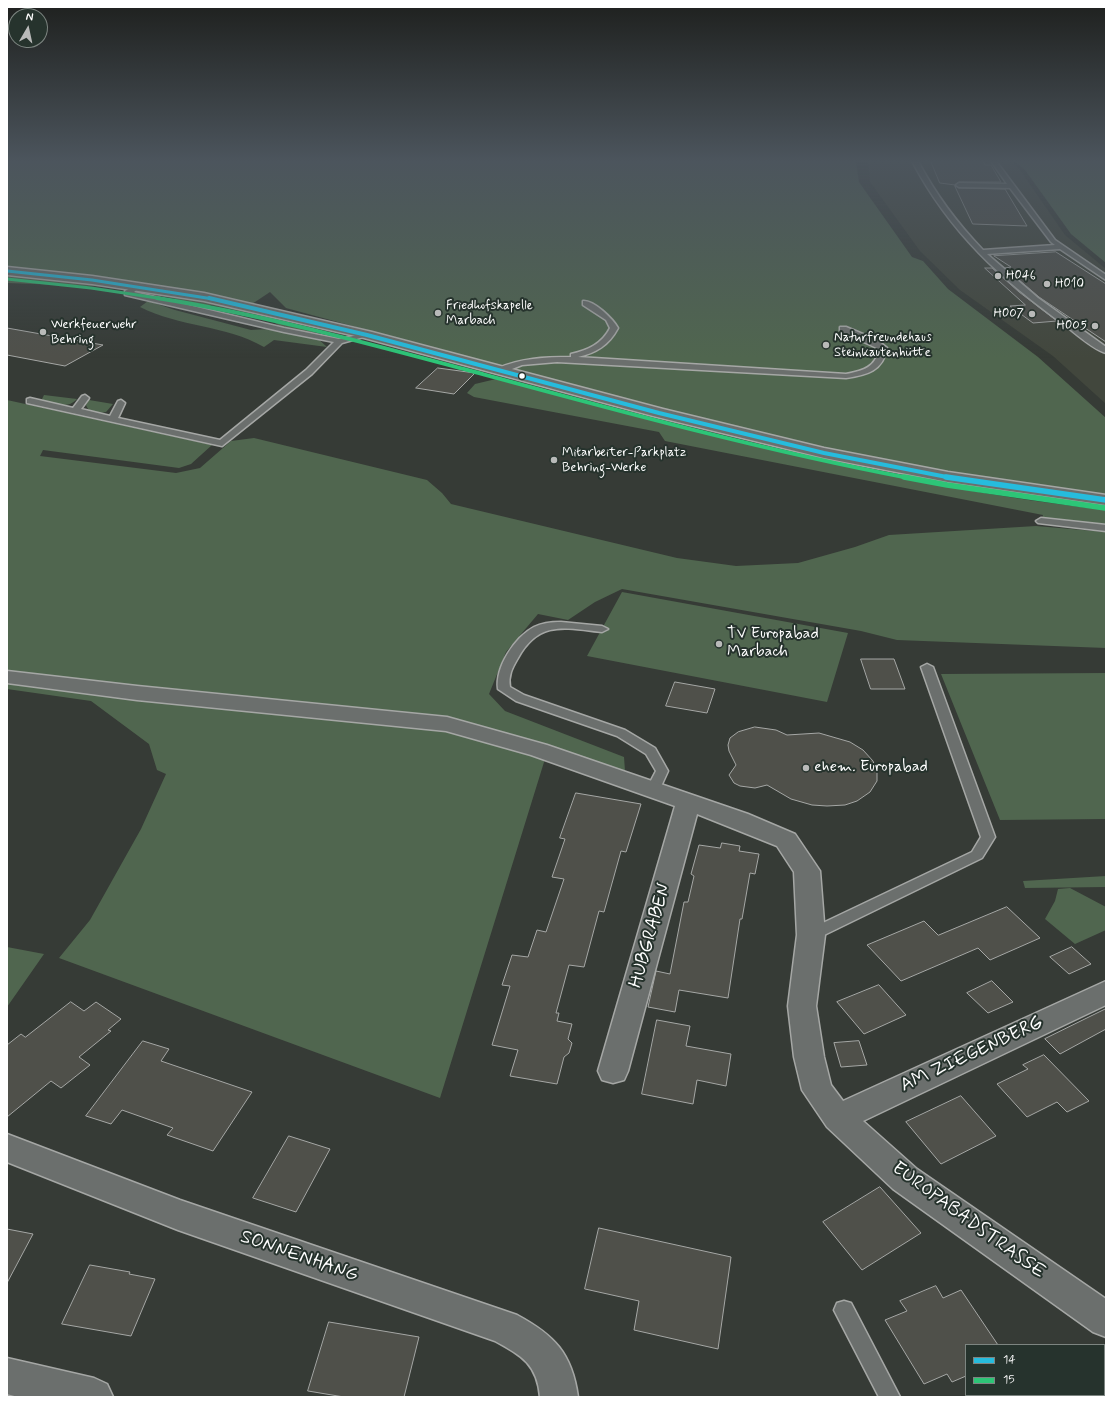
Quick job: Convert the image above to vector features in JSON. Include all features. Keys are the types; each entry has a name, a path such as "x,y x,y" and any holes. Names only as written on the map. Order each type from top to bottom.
{"street":[{"path":"7,271 138,286 204,297 367,335 659,413 831,454 948,477 1106,500"},
{"name":"EUROPABADSTRASSE","path":"7,677 137,693 446,724 539,750 739,820 786,840 808,871 811,936 802,1006 809,1057 817,1090 838,1118 905,1179 1106,1320"},
{"name":"HUBGRABEN","path":"613,1071 688,802"},
{"name":"AM ZIEGENBERG","path":"838,1118 1106,992"},
{"name":"SONNENHANG","path":"7,1148 178,1215 504,1327 540,1349 556,1375 559,1397"},
{"path":"7,1376 94,1397"}],"lane":[{"path":"960,227 981,252 1002,272 1082,335 1106,351"},
{"path":"1040,227 1061,247 1106,278"},
{"path":"981,252 1061,247"},
{"path":"138,286 128,293 284,330 339,341 367,335"},
{"path":"561,360 588,352 601,345 611,337 614,328 609,318 586,303"},
{"path":"499,371 518,362 601,360 846,376 870,371 883,358 884,348 874,342 843,329"},
{"path":"30,401 222,443 309,372 339,341"},
{"path":"75,411 85,398"},
{"path":"113,419 121,403"},
{"path":"1041,521 1106,528"},
{"path":"602,629 554,624 542,626 533,630 517,647 502,678 504,690 520,698 620,733 651,751 662,772 653,790"},
{"path":"811,936 977,855 988,837 927,667"},
{"path":"844,1310 890,1397"}],"shaded area":[{"path":"902,227 1059,227 1065,235 1106,269 1106,404 1053,356 960,290 920,251"}],"green space":[{"path":"7,227 890,227 912,257 923,261 948,289 1038,357 1106,418 1106,496 887,463 722,426 286,308 270,292 252,304 142,283 89,277 117,287 7,283"},
{"path":"1066,227 1106,227 1106,263 1071,234"},
{"path":"145,290 205,301 262,314 317,333 285,329 270,320 257,315 211,305 206,308 172,298 142,293"},
{"path":"148,301 175,310 251,330 268,329 315,336 327,347 274,340 264,347 234,334 170,319 140,307"},
{"path":"496,379 647,419 798,456 951,487 1029,500 1106,510 1106,525 1042,518 1043,515 665,441 659,432 474,397 467,393 475,384"},
{"path":"44,395 77,399 70,404 62,405 44,401 42,399"},
{"path":"7,400 212,445 191,464 179,468 43,450 40,456 176,473 200,468 231,441 254,438 427,480 442,493 451,504 677,558 736,566 798,563 855,547 889,535 1036,526 1106,532 1106,648 897,640 861,631 622,589 595,602 568,620 538,614 506,652 489,694 505,711 624,757 625,771 549,746 440,1098 59,958 90,920 141,829 166,774 157,770 149,744 91,701 7,689"},
{"path":"89,400 113,404 106,412 94,413 87,408 86,405"},
{"name":"TV Europabad Marbach","path":"622,592 848,633 827,702 587,656"},
{"path":"1106,673 1106,819 1000,820 941,674"},
{"path":"1106,876 1106,887 1025,888 1023,881"},
{"path":"1070,888 1106,907 1106,930 1075,944 1045,919 1055,901 1058,889"},
{"path":"7,947 44,954 7,1007"}],"building":[{"path":"1056,252 1106,284 1106,342 1039,297 1005,268 1011,267 994,256"},
{"path":"985,268 992,268 1019,292 1057,321 1033,323 1010,306 1025,305"},
{"path":"7,328 103,345 65,366 7,355"},
{"path":"438,368 475,373 454,394 416,388"},
{"path":"861,659 894,659 905,689 871,689"},
{"path":"675,682 715,689 707,713 666,706"},
{"name":"ehem. Europabad","path":"755,727 776,730 787,735 819,733 850,742 863,750 873,761 877,773 877,781 870,792 857,801 845,805 827,806 812,805 791,799 767,785 755,788 740,786 734,783 729,775 736,765 729,751 728,745 730,738 738,732"},
{"path":"576,793 641,804 626,852 621,851 604,912 599,911 584,967 569,965 556,1013 559,1013 557,1021 572,1024 568,1039 572,1043 569,1053 564,1057 557,1084 510,1076 518,1050 492,1045 510,986 502,985 512,955 528,957 537,930 546,932 564,879 552,877 565,839 560,838"},
{"path":"722,843 740,846 739,851 759,854 755,874 750,873 742,919 740,919 728,998 679,990 675,1012 648,1007 656,971 670,974 684,902 688,902 694,876 691,874 699,845 720,848"},
{"path":"1007,907 1040,938 990,960 978,948 901,981 867,945 924,921 938,935"},
{"path":"1072,947 1091,964 1069,974 1050,957"},
{"path":"992,981 1013,1002 988,1013 967,993"},
{"path":"879,985 906,1015 864,1034 837,1002"},
{"path":"71,1002 84,1011 96,1002 121,1019 108,1030 111,1031 79,1057 90,1065 61,1088 51,1081 7,1117 7,1045 21,1034 25,1037"},
{"path":"1106,1009 1106,1029 1060,1054 1045,1039"},
{"path":"657,1020 690,1026 686,1046 731,1054 726,1086 697,1080 693,1104 642,1094"},
{"path":"143,1041 169,1049 161,1061 252,1092 213,1151 167,1135 173,1128 122,1110 111,1124 86,1116"},
{"path":"859,1041 867,1065 841,1067 834,1043"},
{"path":"1044,1055 1089,1101 1067,1112 1057,1102 1027,1117 997,1084 1028,1069 1023,1065"},
{"path":"961,1096 996,1136 941,1164 906,1122"},
{"path":"289,1136 330,1149 296,1212 253,1198"},
{"path":"880,1187 921,1233 862,1270 823,1222"},
{"path":"599,1228 731,1257 718,1349 634,1330 639,1301 585,1289"},
{"path":"7,1229 33,1234 7,1283"},
{"path":"90,1265 130,1272 129,1274 155,1279 131,1336 62,1324"},
{"path":"936,1286 943,1298 961,1290 997,1344 965,1344 965,1376 952,1382 947,1374 924,1384 885,1320 907,1311 900,1301"},
{"path":"329,1322 419,1337 404,1397 344,1397 308,1391"}],"transit line":[{"name":"14","path":"7,271 92,280 204,297 367,335 659,413 824,453 948,477 1106,500"},
{"name":"15","path":"7,279 91,288 202,305 365,343 657,421 822,461 947,485 1105,508"}],"place":[{"name":"H046","path":"998,276"},
{"name":"H010","path":"1047,284"},
{"name":"Friedhofskapelle Marbach","path":"438,313"},
{"name":"H007","path":"1032,314"},
{"name":"H005","path":"1095,326"},
{"name":"Werkfeuerwehr Behring","path":"43,332"},
{"name":"Naturfreundehaus Steinkautenhütte","path":"826,345"},
{"name":"Mitarbeiter-Parkplatz Behring-Werke","path":"554,460"},
{"name":"TV Europabad Marbach","path":"719,644"},
{"name":"ehem. Europabad","path":"806,768"}]}
